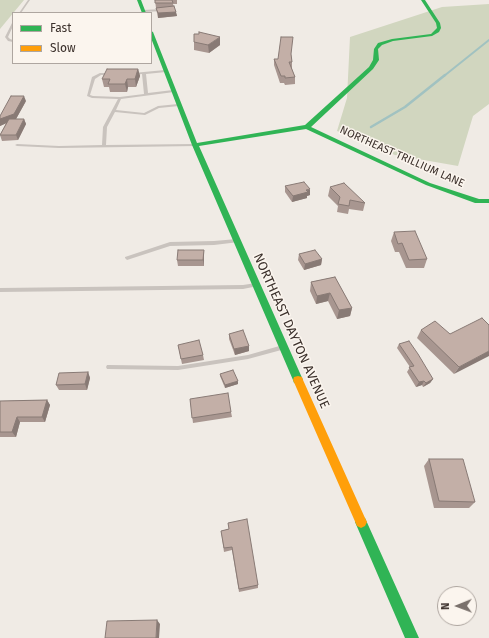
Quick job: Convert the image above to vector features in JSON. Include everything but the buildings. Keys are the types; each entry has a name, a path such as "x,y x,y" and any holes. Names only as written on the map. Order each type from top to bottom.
{"street":[{"path":"139,0 144,12"},
{"path":"195,146 307,127 371,68 376,60 376,49 380,44 392,40 432,35 437,31 439,28 438,23 423,0"},
{"name":"NORTHEAST DAYTON AVENUE","path":"153,42 195,146 236,241 412,638"},
{"name":"NORTHEAST TRILLIUM LANE","path":"307,127 428,184 478,201 489,201"}],"lane":[{"path":"21,12 30,0"},
{"path":"144,12 165,10"},
{"path":"12,25 6,37 12,41"},
{"path":"127,74 144,74 165,70"},
{"path":"113,74 100,74 94,78 88,95 92,97 120,98 173,91"},
{"path":"144,74 146,95"},
{"path":"104,146 105,127 120,98"},
{"path":"114,112 145,114 158,107 178,105"},
{"path":"17,145 59,147 195,146"},
{"path":"127,258 170,244 236,241"},
{"path":"0,290 243,287 256,285"},
{"path":"109,367 178,368 248,357 283,347"}],"green space":[{"path":"0,0 24,0 14,12 12,12 12,14 0,29"},
{"path":"489,4 489,104 473,116 458,166 395,155 337,131 347,98 350,37 442,7"}],"waterway":[{"path":"444,76 489,40"},
{"path":"371,127 405,107 445,75"}],"traffic: fast":[{"path":"139,0 144,12"},
{"path":"195,145 307,127 371,68 376,60 376,49 380,44 392,40 432,35 437,31 439,28 438,23 423,0"},
{"path":"152,35 195,145 298,380"},
{"path":"307,127 428,184 478,201 489,201"},
{"path":"361,522 412,638"}],"traffic: slow":[{"path":"298,380 361,522"}]}
